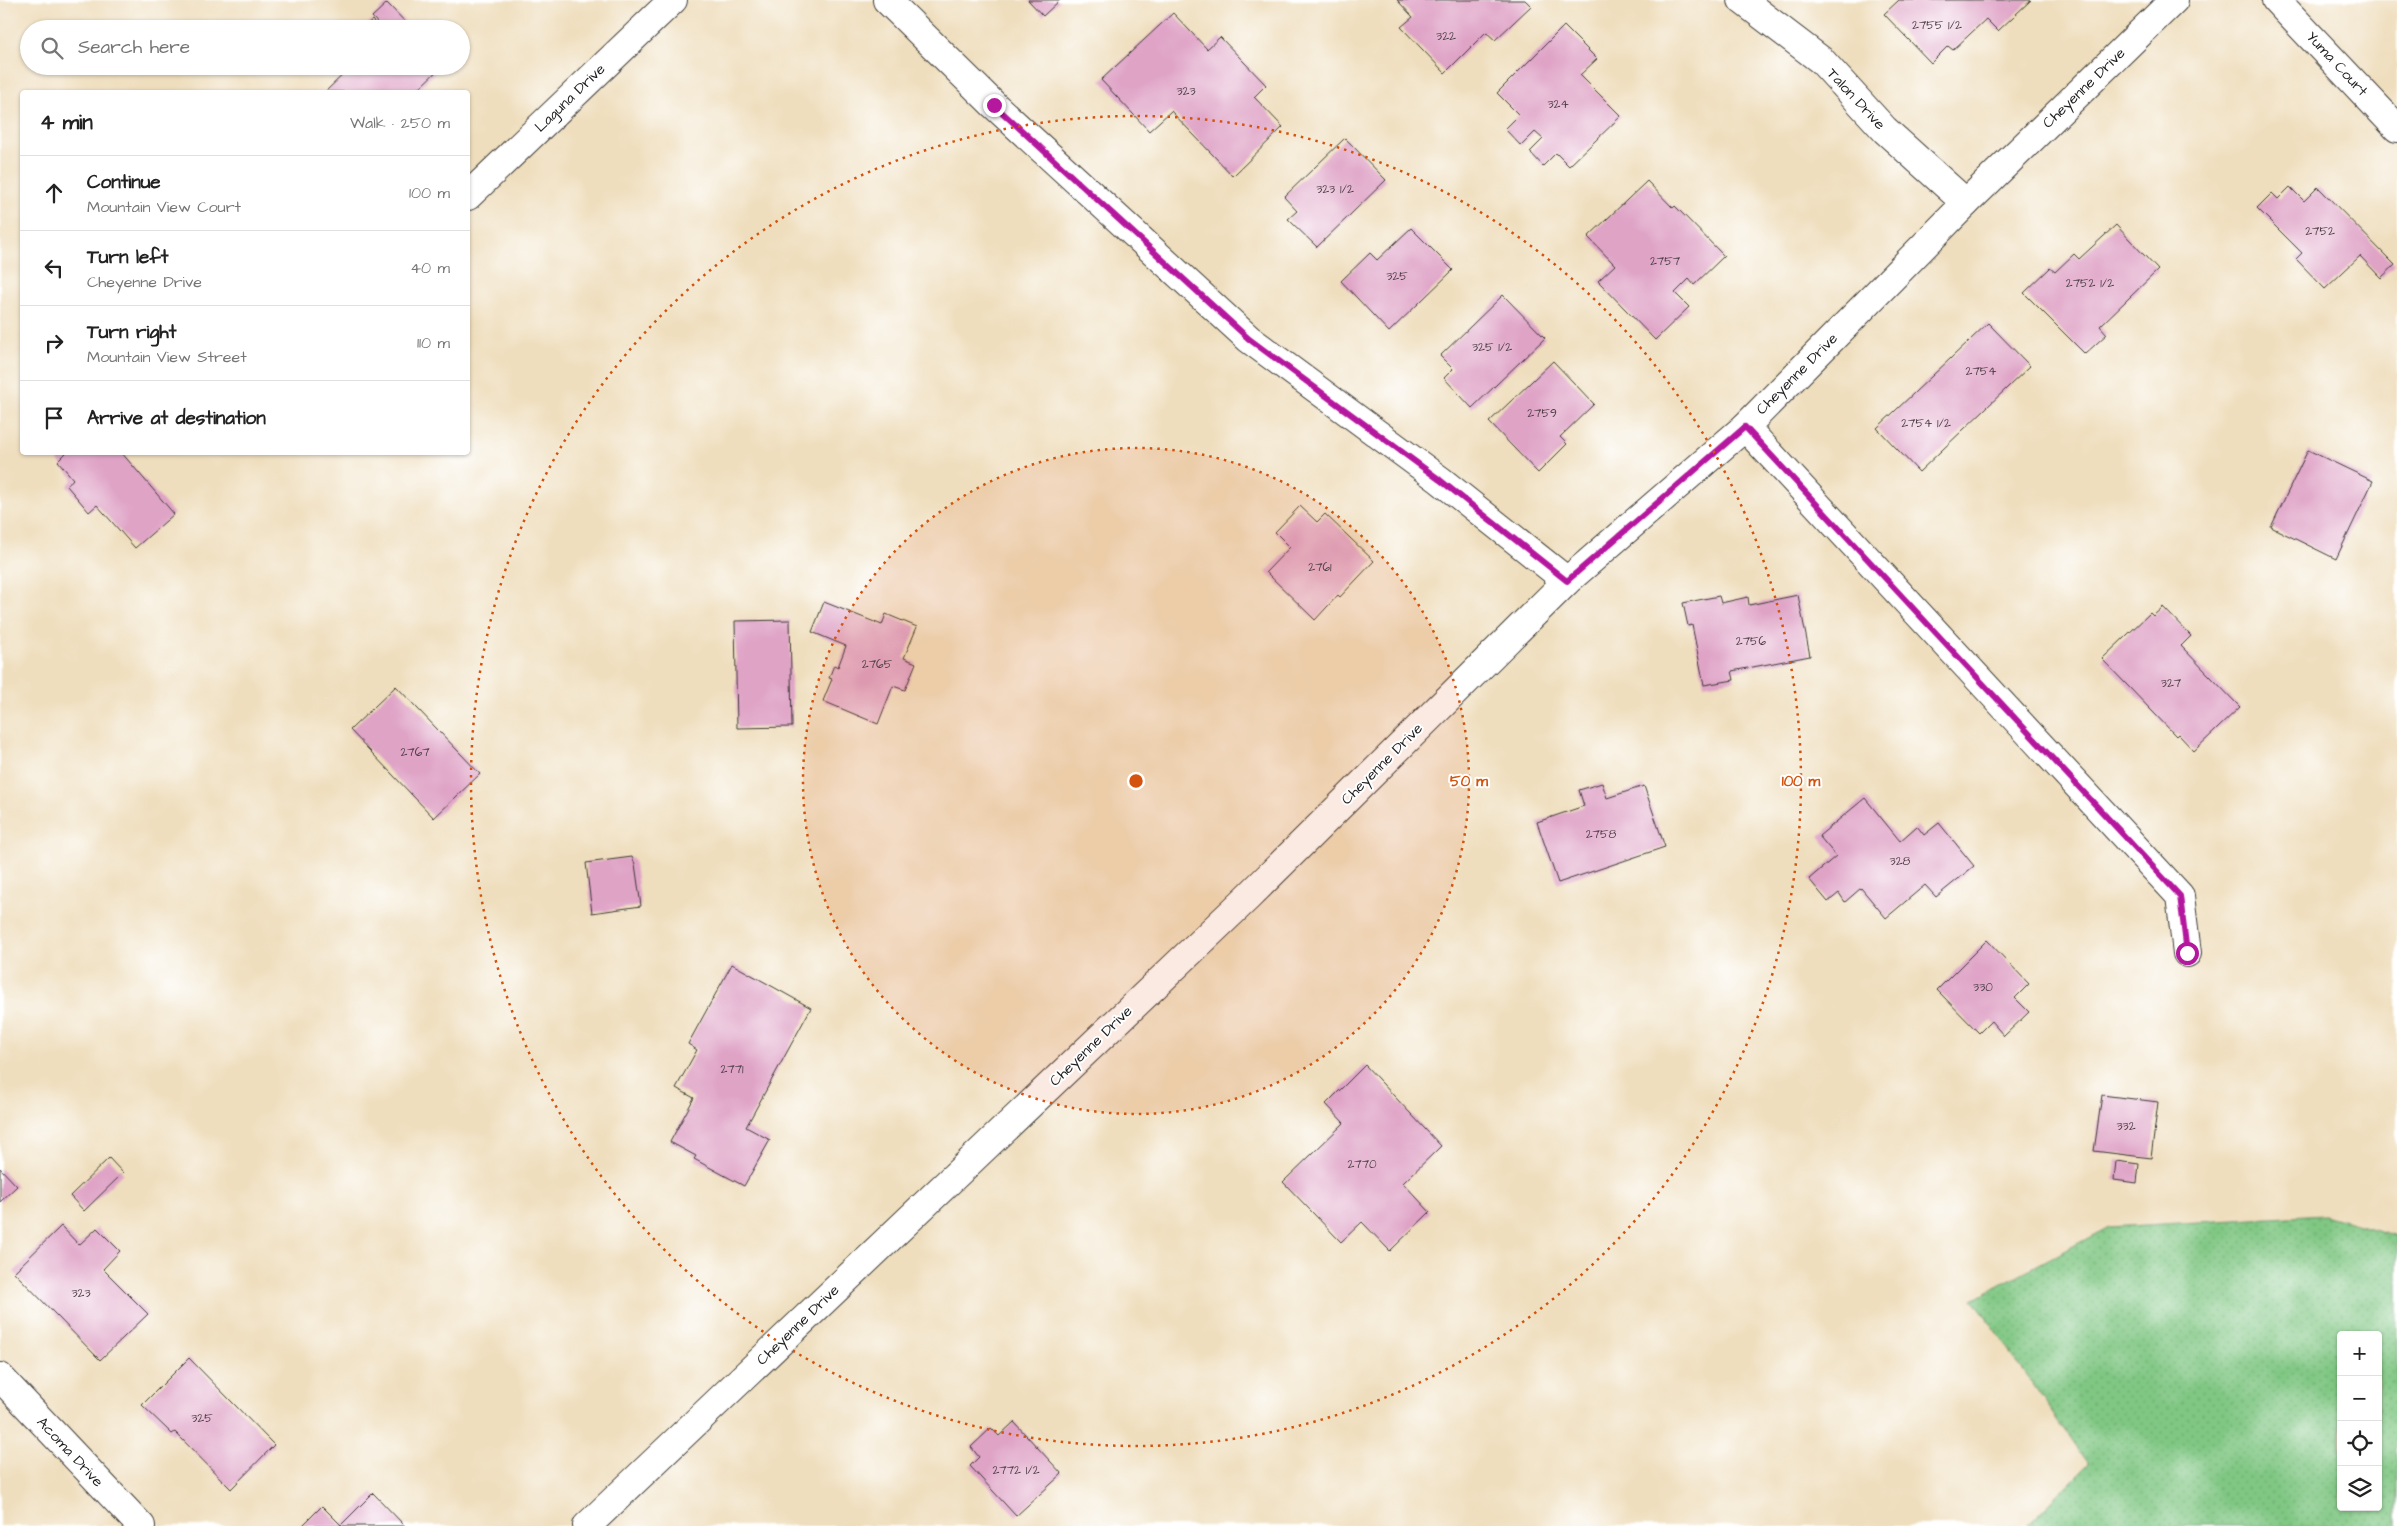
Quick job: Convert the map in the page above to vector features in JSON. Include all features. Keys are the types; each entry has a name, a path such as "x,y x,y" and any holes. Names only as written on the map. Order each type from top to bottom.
{"street":[{"name":"Laguna Drive","path":"470,194 674,0"},
{"path":"887,0 994,105 1249,339 1440,480 1567,581"},
{"name":"Talon Drive","path":"1742,0 1822,61 1885,130 1966,203"},
{"name":"Cheyenne Drive","path":"587,1526 1233,910 1567,581 1745,427 1966,203 2174,0"},
{"name":"Yuma Court","path":"2276,0 2397,128"},
{"path":"1745,427 2180,896 2187,953"},
{"name":"Acoma Drive","path":"0,1377 141,1526"}],"green space":[{"path":"2325,1215 2397,1236 2397,1526 2027,1526 2089,1464 1973,1299 2109,1227"}],"building":[{"path":"1028,0 1060,0 1043,16"},
{"path":"1397,0 1525,0 1531,6 1495,40 1486,32 1445,73 1401,27 1413,17"},
{"path":"1899,0 2031,0 1998,31 1986,19 1953,50 1948,46 1931,63 1884,14"},
{"path":"387,3 403,20 375,20 372,17"},
{"path":"1173,13 1207,49 1220,37 1266,85 1254,97 1283,127 1233,176 1171,111 1149,131 1101,80"},
{"path":"1564,26 1597,59 1580,75 1621,116 1569,166 1556,153 1543,166 1530,152 1543,139 1535,132 1521,146 1505,129 1519,115 1497,93"},
{"path":"343,75 433,75 417,90 327,90"},
{"path":"1345,138 1386,180 1317,247 1288,219 1297,211 1284,197"},
{"path":"1647,181 1673,208 1675,206 1724,256 1694,285 1689,279 1675,293 1689,307 1655,340 1598,281 1615,265 1588,237"},
{"path":"2290,187 2304,201 2318,187 2395,265 2381,278 2360,256 2325,289 2296,259 2302,253 2257,208 2272,193 2278,199"},
{"path":"2116,225 2158,270 2100,326 2107,334 2085,354 2024,293 2050,268 2055,272 2074,254 2079,259"},
{"path":"1411,228 1453,270 1389,332 1341,281 1370,253 1377,260"},
{"path":"1503,295 1545,338 1472,408 1444,378 1453,369 1440,356"},
{"path":"1988,323 2030,366 1919,472 1877,428"},
{"path":"1553,361 1594,404 1560,437 1567,444 1538,473 1489,422"},
{"path":"2308,450 2373,481 2336,559 2271,527"},
{"path":"64,455 124,455 174,514 135,548 97,505 89,512 67,486 73,479 58,461"},
{"path":"1300,506 1317,522 1325,514 1374,561 1315,620 1266,572 1290,547 1275,532"},
{"path":"1798,595 1810,656 1732,671 1734,680 1704,685 1692,625 1688,626 1683,603 1719,596 1721,603 1748,597 1749,605"},
{"path":"824,602 882,625 886,614 917,627 904,658 916,663 905,690 893,686 878,724 823,701 832,679 829,678 834,665 838,667 846,646 812,632"},
{"path":"2163,607 2191,636 2181,646 2240,707 2194,751 2178,734 2176,736 2102,659 2150,613 2153,616"},
{"path":"790,620 792,727 737,728 735,621"},
{"path":"396,686 480,774 434,818 350,730"},
{"path":"1602,783 1607,798 1644,786 1665,847 1558,883 1537,822 1584,806 1579,790"},
{"path":"1865,798 1900,841 1917,826 1924,835 1939,823 1974,866 1936,897 1925,885 1886,918 1861,888 1845,902 1839,893 1828,902 1809,879 1836,856 1819,836"},
{"path":"632,857 635,864 641,906 592,913 586,863"},
{"path":"1987,940 2029,984 2015,998 2029,1012 2004,1036 1991,1021 1979,1033 1937,990"},
{"path":"732,964 811,1008 746,1127 770,1140 744,1186 694,1159 696,1156 670,1142 694,1098 676,1088 697,1050 688,1044"},
{"path":"1365,1065 1441,1146 1403,1183 1430,1212 1390,1251 1362,1222 1341,1242 1283,1182 1344,1123 1326,1104"},
{"path":"2102,1095 2158,1102 2151,1158 2094,1151"},
{"path":"109,1158 123,1173 84,1211 70,1196"},
{"path":"2116,1161 2139,1164 2137,1183 2114,1180"},
{"path":"0,1168 17,1186 0,1202"},
{"path":"61,1226 79,1245 97,1228 120,1251 103,1269 148,1314 100,1360 14,1272"},
{"path":"189,1358 274,1445 231,1489 175,1432 172,1434 142,1405"},
{"path":"1014,1422 1062,1474 1016,1516 970,1466 979,1457 971,1447 991,1428 999,1436"},
{"path":"373,1493 405,1526 302,1526 322,1506 341,1525"}],"route":[{"path":"994,105 1249,339 1440,480 1567,581 1745,427 2180,896 2187,953"}]}
